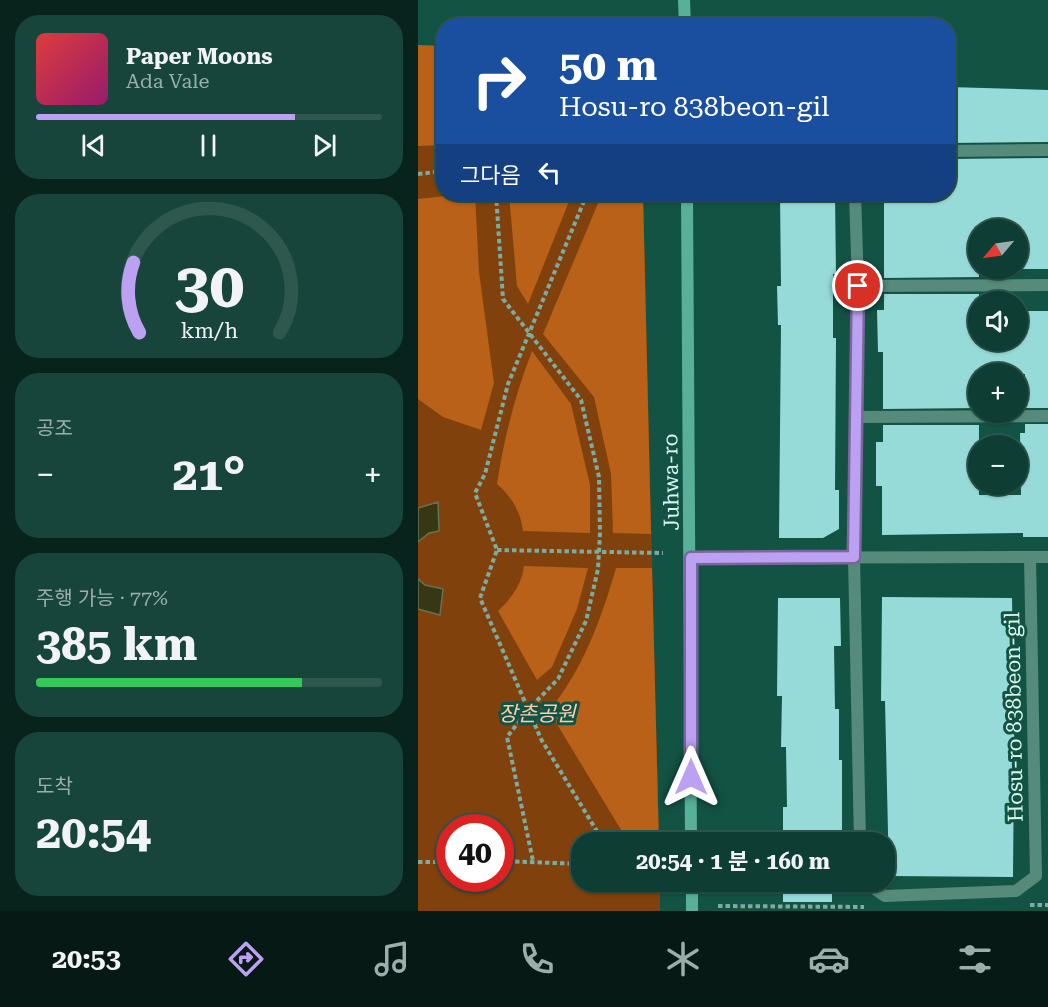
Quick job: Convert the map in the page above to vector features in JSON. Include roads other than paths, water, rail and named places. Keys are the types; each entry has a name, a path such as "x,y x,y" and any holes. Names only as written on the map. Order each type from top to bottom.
{"street":[{"path":"684,0 685,18"},
{"path":"956,151 1048,150"},
{"name":"Juhwa-ro","path":"687,201 691,832"},
{"path":"856,201 858,286 854,557 860,832"},
{"path":"858,286 1048,285"},
{"path":"856,417 1048,416"},
{"name":"Hosu-ro 838beon-gil","path":"879,892 885,896 1016,891 1036,876 1030,557"},
{"path":"691,558 1048,557"},
{"path":"691,892 691,911"}],"park label":[{"name":"장촌공원","path":"537,714"}]}
